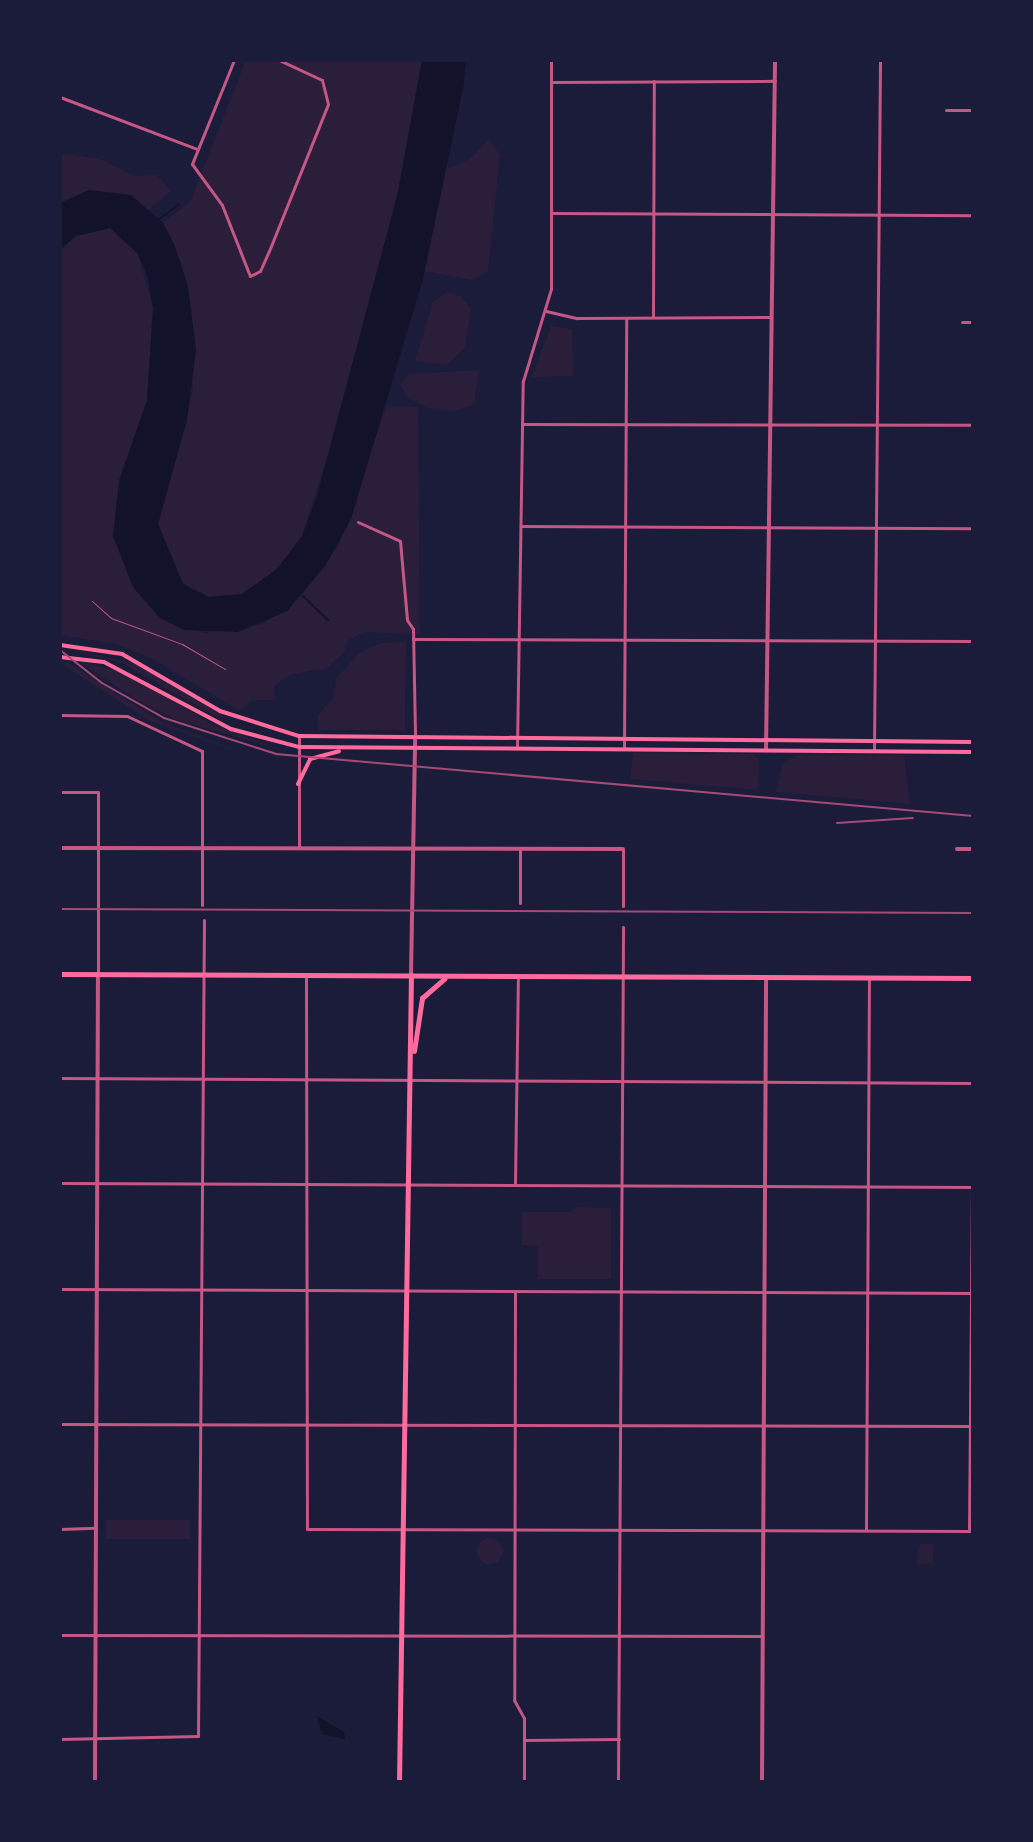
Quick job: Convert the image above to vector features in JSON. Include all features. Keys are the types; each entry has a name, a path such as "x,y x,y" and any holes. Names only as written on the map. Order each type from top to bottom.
{"main road":[{"path":"60,645 122,654 220,711 258,728 299,736 973,742"},
{"path":"60,657 104,662 231,729 299,747 973,752"},
{"path":"298,784 310,759 326,752 362,749"},
{"path":"60,974 973,978"},
{"path":"399,1782 401,1530 412,1185 411,975"},
{"path":"412,1054 420,1038 422,998 428,987 449,976"}],"street":[{"path":"234,60 197,149 193,166 222,205 250,276 260,271 328,104 322,80 279,60"},
{"path":"517,749 524,366 546,311 551,213 551,60"},
{"path":"766,750 775,60"},
{"path":"874,751 880,60"},
{"path":"653,317 654,81"},
{"path":"551,82 775,81"},
{"path":"60,97 197,149"},
{"path":"946,110 973,110"},
{"path":"551,213 973,215"},
{"path":"546,311 566,317 771,317"},
{"path":"624,749 626,318"},
{"path":"962,322 973,322"},
{"path":"522,424 973,425"},
{"path":"358,522 400,541 413,639 415,749 411,975"},
{"path":"522,526 973,528"},
{"path":"413,639 973,641"},
{"path":"60,715 127,716 202,751 202,905"},
{"path":"299,736 299,848"},
{"path":"60,792 98,792 95,1782"},
{"path":"60,848 623,849 623,906"},
{"path":"520,848 520,903"},
{"path":"957,849 973,849"},
{"path":"60,1739 198,1736 204,920"},
{"path":"618,1782 623,927"},
{"path":"306,975 307,1529 971,1531 973,1104"},
{"path":"515,1185 518,976"},
{"path":"762,1782 766,978"},
{"path":"866,1530 869,978"},
{"path":"973,978 973,1004"},
{"path":"60,1078 973,1083"},
{"path":"60,1183 973,1187"},
{"path":"60,1289 972,1293"},
{"path":"515,1291 514,1700 524,1718 524,1782"},
{"path":"60,1424 972,1426"},
{"path":"60,1529 96,1528"},
{"path":"60,1635 762,1636"},
{"path":"524,1740 619,1739"}],"lane":[{"path":"92,601 111,618 182,644 225,669"}],"shaded area":[{"path":"246,60 422,60 398,192 342,411 302,536 277,569 242,594 209,597 183,584 158,524 193,390 181,263 163,223 190,202"},
{"path":"422,60 466,60 463,88 423,279 351,519 325,566 287,611 238,632 184,630 160,618 133,587 113,536 119,481 147,400 153,308 148,278 138,254 110,228 76,236 60,250 60,203 89,190 131,195 163,223 174,244 188,286 196,350 187,420 158,524 183,584 209,597 242,594 277,569 302,536 317,496 398,192"},
{"path":"489,139 500,155 488,272 472,280 424,271 446,169 469,160"},
{"path":"60,155 100,159 135,176 157,175 171,191 148,210 131,195 60,203"},
{"path":"110,228 138,254 153,308 147,400 119,481 133,587 160,618 205,633 263,624 302,595 339,545 386,407 418,407 420,634 364,632 347,641 345,651 326,669 291,674 274,686 274,700 251,700 240,711 151,658 117,644 60,635 60,250 76,236"},
{"path":"447,292 460,296 471,308 465,347 447,365 415,361 433,302"},
{"path":"551,326 572,329 573,376 532,377"},
{"path":"479,370 474,404 455,411 431,409 408,398 400,385 409,374"},
{"path":"406,642 405,730 318,730 318,715 334,697 336,678 361,652 381,643"},
{"path":"66,649 133,663 227,718 215,716 122,663"},
{"path":"80,662 124,672 212,724 288,752 180,721 135,699"},
{"path":"60,663 69,663 163,723 267,761 150,721"},
{"path":"633,753 754,754 759,760 758,790 630,779"},
{"path":"797,755 904,755 910,804 776,792 782,765"},
{"path":"574,1207 611,1208 611,1279 538,1279 538,1246 522,1245 522,1212 573,1212"},
{"path":"106,1520 190,1520 190,1539 106,1539"},
{"path":"490,1538 499,1542 503,1551 499,1560 490,1564 481,1560 477,1551 481,1542"},
{"path":"920,1544 934,1544 933,1563 917,1565"},
{"path":"317,1716 344,1732 345,1739 322,1734"}],"waterway":[{"path":"158,220 179,204"},
{"path":"303,596 328,620"}],"railway":[{"path":"60,650 102,683 164,718 276,754 973,816"},
{"path":"837,823 913,818"},
{"path":"60,909 973,913"}]}
